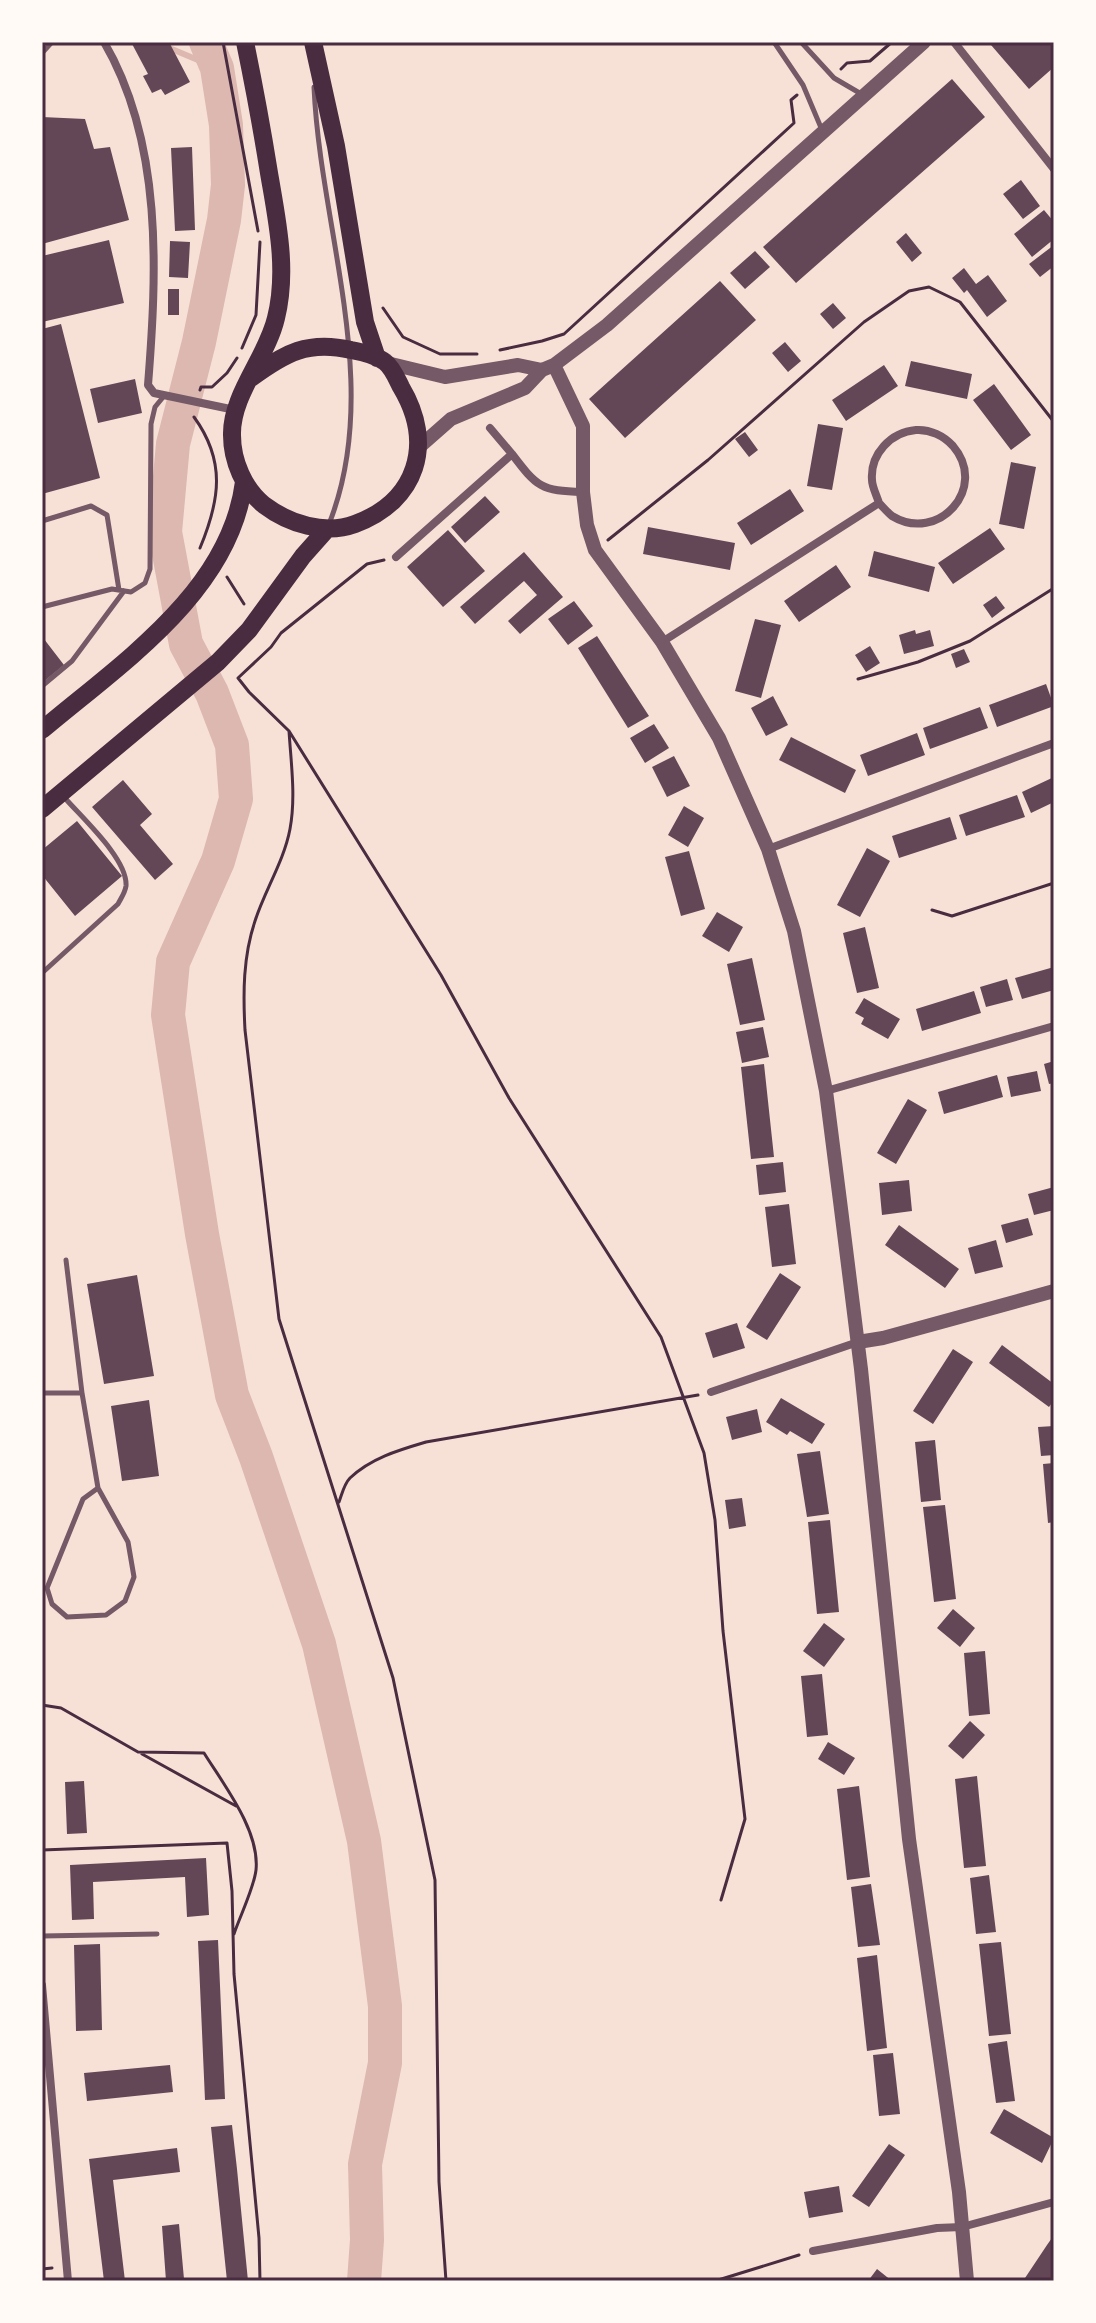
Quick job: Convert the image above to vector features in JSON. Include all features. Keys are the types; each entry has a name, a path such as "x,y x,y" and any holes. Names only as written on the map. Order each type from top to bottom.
{"highway":[{"path":"245,42 278,227 281,295 268,347 235,410 232,436 244,482 262,503 280,515 308,526 327,529 345,528 380,514 388,507 408,484 418,448 417,427 408,399 382,360 365,322 336,146 313,42"},
{"path":"251,378 280,357 318,346 348,349 382,360"},
{"path":"42,730 139,651 195,590 214,566 230,533 242,499 244,482"},
{"path":"50,801 218,662 249,630 303,556 327,529"}],"street":[{"path":"104,42 119,68 138,117 145,150 152,218 152,343 148,385 154,393 235,410"},
{"path":"418,448 451,419 525,388 650,288 924,42"},
{"path":"954,42 1054,169"},
{"path":"382,360 445,377 518,365 548,368"},
{"path":"548,368 583,426 583,492 587,525 595,550 662,642 719,738 768,849 794,931 826,1091 858,1342 909,1839 967,2281"},
{"path":"490,428 533,481 549,490 583,492"},
{"path":"923,429 946,438 961,455 965,469 963,492 955,506 943,517 929,523 915,524 893,516 879,503 872,480 874,460 889,440 908,430 923,429"},
{"path":"396,557 512,454"},
{"path":"662,642 879,503"},
{"path":"768,849 1054,743"},
{"path":"826,1091 1054,1026"},
{"path":"711,1392 858,1342 883,1338 1054,1291"},
{"path":"42,1985 43,2028 68,2281"},
{"path":"813,2251 937,2228 962,2227 1054,2202"}],"lane":[{"path":"42,53 52,42"},
{"path":"313,42 316,127 348,349 351,440 327,529"},
{"path":"774,42 805,88 822,131"},
{"path":"801,42 834,78 863,95"},
{"path":"42,607 112,589 131,592 145,583 150,569 151,424 155,407 168,396"},
{"path":"42,521 91,506 107,515 122,590 72,661 42,686"},
{"path":"42,973 118,904 126,889 125,872 114,855 50,801"},
{"path":"66,1260 82,1393 98,1488 128,1542 134,1577 125,1601 106,1615 67,1617 52,1604 47,1588 83,1499 98,1488"},
{"path":"42,1393 82,1393"},
{"path":"42,1936 157,1934"}],"path":[{"path":"201,387 212,387 227,373 240,354 256,315 260,242 223,42"},
{"path":"834,78 847,63 870,61 892,42"},
{"path":"491,351 564,334 794,123 791,100 805,88"},
{"path":"595,550 708,460 864,322 909,291 929,287 960,302 1054,422"},
{"path":"382,308 403,337 440,354 478,354"},
{"path":"194,417 206,430 213,448 217,489 212,519 197,554 225,575 244,604 259,616"},
{"path":"396,557 367,564 281,633 271,647 238,678 289,731 441,975 509,1098 661,1337 704,1453 715,1520 723,1631 745,1819 721,1900"},
{"path":"858,679 918,662 970,641 1054,588"},
{"path":"289,731 293,782 290,829 278,867 255,920 246,959 243,990 245,1030 279,1319 393,1678 435,1880 439,2182 446,2281"},
{"path":"932,910 952,916 1054,883"},
{"path":"339,1502 348,1480 380,1457 402,1449 426,1442 711,1392"},
{"path":"42,1705 61,1708 236,1806"},
{"path":"138,1752 204,1753 254,1841 256,1871 232,1937"},
{"path":"42,1850 227,1843 240,2053 259,2238 260,2281"},
{"path":"715,2281 813,2251"}],"building":[{"path":"131,42 169,42 190,82 165,95 161,89 152,93 143,76 148,74"},
{"path":"994,42 1054,42 1054,67 1029,89 991,45"},
{"path":"952,79 985,117 796,283 763,247"},
{"path":"42,117 85,119 94,149 110,147 129,220 42,244"},
{"path":"192,147 195,230 175,231 171,148"},
{"path":"1021,180 1040,206 1023,219 1003,194"},
{"path":"1044,210 1054,222 1054,239 1032,257 1014,234"},
{"path":"906,233 922,253 912,262 896,242"},
{"path":"109,240 124,303 42,322 42,256"},
{"path":"170,241 190,242 188,278 169,277"},
{"path":"1054,245 1054,266 1040,277 1029,264"},
{"path":"755,251 770,267 745,289 730,273"},
{"path":"964,268 976,284 988,275 1007,301 987,317 967,290 964,293 952,278"},
{"path":"720,281 756,320 625,438 589,399"},
{"path":"168,289 179,289 179,315 168,315"},
{"path":"833,303 846,318 833,329 820,314"},
{"path":"61,324 100,478 42,494 42,329"},
{"path":"785,342 801,361 788,372 772,353"},
{"path":"911,361 972,374 967,399 905,386"},
{"path":"884,365 898,386 846,421 832,400"},
{"path":"135,379 142,413 98,423 90,389"},
{"path":"994,384 1031,435 1011,450 973,400"},
{"path":"818,424 843,428 832,490 807,486"},
{"path":"745,432 758,450 749,457 735,439"},
{"path":"1011,462 1036,467 1024,529 999,524"},
{"path":"790,489 804,511 751,545 737,523"},
{"path":"485,496 500,512 465,543 451,527"},
{"path":"648,527 735,543 730,570 643,554"},
{"path":"990,528 1005,549 953,584 938,563"},
{"path":"448,530 485,571 443,607 407,567"},
{"path":"874,551 935,567 929,592 868,576"},
{"path":"524,552 563,597 520,634 508,621 537,595 524,581 475,624 460,607"},
{"path":"836,565 851,587 799,622 784,601"},
{"path":"996,596 1005,608 992,618 983,605"},
{"path":"574,601 593,626 568,645 548,619"},
{"path":"755,619 781,625 761,698 735,691"},
{"path":"915,630 916,634 930,630 934,646 904,654 899,635"},
{"path":"597,636 649,716 628,728 578,648"},
{"path":"44,639 64,665 42,683 42,641"},
{"path":"870,646 880,663 866,672 855,655"},
{"path":"964,649 970,662 956,668 951,654"},
{"path":"1046,684 1054,706 997,727 989,705"},
{"path":"773,696 788,725 766,736 751,708"},
{"path":"980,707 988,728 930,749 923,728"},
{"path":"654,724 669,748 645,763 630,738"},
{"path":"917,733 925,755 868,776 860,755"},
{"path":"791,737 856,770 845,793 779,760"},
{"path":"674,756 690,786 667,797 652,767"},
{"path":"1054,777 1054,802 1031,813 1022,792"},
{"path":"123,780 152,814 140,825 173,864 155,880 92,807"},
{"path":"1017,795 1025,817 966,836 959,815"},
{"path":"684,806 704,818 688,847 668,835"},
{"path":"950,817 957,839 899,858 892,836"},
{"path":"77,821 122,876 75,916 42,875 42,850"},
{"path":"867,848 890,861 860,917 837,905"},
{"path":"689,851 705,909 681,916 665,857"},
{"path":"717,912 743,927 729,952 702,936"},
{"path":"865,927 879,988 857,993 843,933"},
{"path":"752,958 765,1020 740,1025 727,964"},
{"path":"1054,967 1054,990 1022,999 1015,978"},
{"path":"1007,979 1013,1000 986,1007 980,987"},
{"path":"974,991 981,1013 922,1031 916,1009"},
{"path":"864,998 900,1019 888,1039 861,1024 864,1018 855,1013"},
{"path":"763,1027 769,1057 742,1063 736,1032"},
{"path":"1054,1061 1054,1083 1049,1084 1044,1064"},
{"path":"764,1064 774,1157 751,1159 741,1067"},
{"path":"1037,1071 1041,1091 1011,1097 1007,1077"},
{"path":"997,1075 1003,1097 944,1114 938,1092"},
{"path":"908,1099 927,1110 896,1164 877,1153"},
{"path":"783,1162 786,1192 759,1195 756,1165"},
{"path":"909,1180 912,1211 882,1215 879,1183"},
{"path":"1054,1187 1054,1210 1034,1215 1028,1194"},
{"path":"789,1204 796,1264 772,1267 765,1207"},
{"path":"1028,1218 1033,1235 1006,1243 1001,1225"},
{"path":"899,1225 959,1269 945,1288 885,1245"},
{"path":"996,1240 1003,1267 975,1274 968,1248"},
{"path":"780,1273 801,1287 767,1340 746,1327"},
{"path":"137,1275 154,1376 104,1384 87,1284"},
{"path":"737,1323 745,1348 713,1358 705,1333"},
{"path":"1002,1345 1054,1384 1054,1400 1049,1407 989,1363"},
{"path":"953,1349 973,1362 933,1424 913,1411"},
{"path":"781,1398 825,1424 812,1444 790,1431 787,1435 766,1422"},
{"path":"149,1400 159,1476 122,1481 111,1406"},
{"path":"757,1409 762,1432 732,1440 726,1417"},
{"path":"1054,1426 1054,1455 1041,1456 1038,1427"},
{"path":"935,1440 941,1500 921,1502 915,1442"},
{"path":"820,1451 829,1514 807,1517 797,1454"},
{"path":"1054,1463 1054,1522 1048,1523 1043,1464"},
{"path":"742,1498 746,1526 729,1529 725,1500"},
{"path":"945,1505 956,1599 934,1602 923,1507"},
{"path":"830,1520 839,1612 817,1614 808,1522"},
{"path":"953,1609 975,1628 960,1647 937,1628"},
{"path":"824,1623 845,1639 824,1667 803,1651"},
{"path":"985,1651 990,1714 969,1716 964,1653"},
{"path":"822,1674 828,1735 807,1737 801,1676"},
{"path":"970,1721 985,1735 963,1759 948,1746"},
{"path":"828,1742 855,1758 844,1775 818,1759"},
{"path":"977,1776 986,1866 964,1868 955,1779"},
{"path":"84,1781 87,1833 67,1834 65,1782"},
{"path":"859,1786 870,1877 847,1880 837,1789"},
{"path":"206,1858 209,1915 187,1917 185,1877 93,1882 94,1919 72,1920 70,1865"},
{"path":"989,1875 996,1932 976,1934 970,1878"},
{"path":"871,1884 880,1945 858,1947 851,1887"},
{"path":"218,1940 225,2099 205,2100 198,1941"},
{"path":"1001,1942 1011,2034 989,2036 979,1944"},
{"path":"100,1944 102,2030 76,2031 74,1945"},
{"path":"877,1955 887,2048 867,2051 857,1958"},
{"path":"1007,2041 1015,2101 996,2103 988,2044"},
{"path":"893,2053 900,2114 879,2116 873,2055"},
{"path":"170,2065 173,2092 87,2101 84,2073"},
{"path":"1004,2109 1054,2138 1042,2163 990,2133"},
{"path":"232,2125 248,2281 227,2281 211,2127"},
{"path":"889,2144 905,2155 869,2207 852,2196"},
{"path":"177,2148 180,2172 113,2180 125,2281 104,2281 89,2159"},
{"path":"839,2186 843,2212 809,2218 804,2192"},
{"path":"179,2224 184,2279 166,2281 162,2226"},
{"path":"1054,2235 1054,2281 1023,2281 1047,2245"},
{"path":"877,2269 892,2281 868,2281"}],"waterway":[{"path":"155,42 217,68"},
{"path":"206,42 217,68 226,125 228,185 224,220 199,342 173,444 165,532 186,644 212,693 232,745 236,799 218,861 173,962 168,1015 202,1234 232,1395 319,1644 364,1841 385,2006 385,2063 365,2164 367,2240 364,2281"}]}
